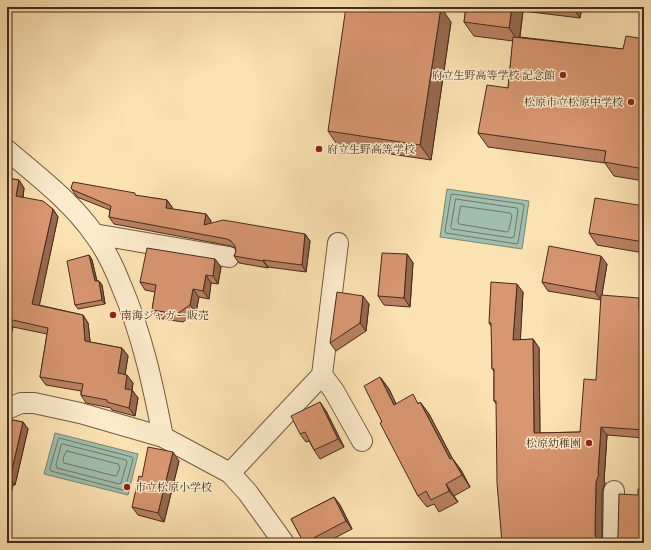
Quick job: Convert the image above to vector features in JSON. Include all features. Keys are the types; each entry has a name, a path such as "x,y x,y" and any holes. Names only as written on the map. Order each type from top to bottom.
{"street":[{"path":"7,150 68,202 94,234 112,262 130,305 144,351 155,395 163,437"},
{"path":"94,234 229,257"},
{"path":"230,473 322,376 338,244"},
{"path":"322,376 334,391 362,442"},
{"path":"7,409 21,404 34,404 80,413 163,437 230,473 248,493 284,543"},
{"path":"613,543 614,491"}],"water":[{"path":"447,189 529,201 522,249 440,237"},
{"path":"55,433 138,454 128,495 44,474"}],"building":[{"path":"346,7 441,7 420,145 328,131"},
{"path":"466,7 512,7 509,28 464,22"},
{"path":"626,36 644,39 644,169 604,162 606,151 478,133 487,85 508,88 513,37 623,49"},
{"path":"7,178 19,180 16,196 43,201 53,209 32,304 83,315 85,341 122,348 118,373 127,375 125,389 132,390 129,408 107,402 107,400 81,395 83,384 40,377 48,328 8,319 7,321"},
{"path":"73,182 167,200 166,208 206,214 204,225 223,220 305,234 302,265 234,256 236,252 235,246 227,239 109,217 111,206 73,190 71,188"},
{"path":"595,198 644,206 644,242 589,233"},
{"path":"549,246 601,256 595,292 542,282"},
{"path":"147,248 215,259 213,276 206,275 203,291 193,289 190,305 177,314 152,310 156,285 140,282"},
{"path":"382,253 407,254 404,298 378,296"},
{"path":"89,255 95,281 99,281 102,300 75,305 67,261"},
{"path":"491,282 517,284 513,340 533,339 534,433 580,432 584,379 596,380 601,295 639,298 639,310 644,310 642,331 644,332 644,430 601,427 599,474 596,482 595,534 600,543 502,543 497,483 496,401 494,401 494,369 492,369 491,323 489,323"},
{"path":"337,292 363,296 360,323 330,343"},
{"path":"380,377 394,405 413,394 418,404 420,402 450,459 452,458 462,475 446,484 449,491 431,500 426,491 418,496 380,423 382,422 364,386"},
{"path":"320,402 338,439 314,450 305,432 300,434 291,416"},
{"path":"7,419 23,422 10,478 8,477 7,481"},
{"path":"148,447 173,452 158,513 132,507 139,476 142,477"},
{"path":"644,452 644,543 614,543 617,541 618,535 619,494 638,495 638,489 641,489"},
{"path":"334,497 346,521 304,543 291,519"}],"place":[{"name":"府立生野高等学校 記念館","path":"563,75"},
{"name":"松原市立松原中学校","path":"631,102"},
{"name":"府立生野高等学校","path":"319,149"},
{"name":"南海ジャガー販売","path":"113,315"},
{"name":"松原幼稚園","path":"589,443"},
{"name":"市立松原小学校","path":"127,487"}]}
